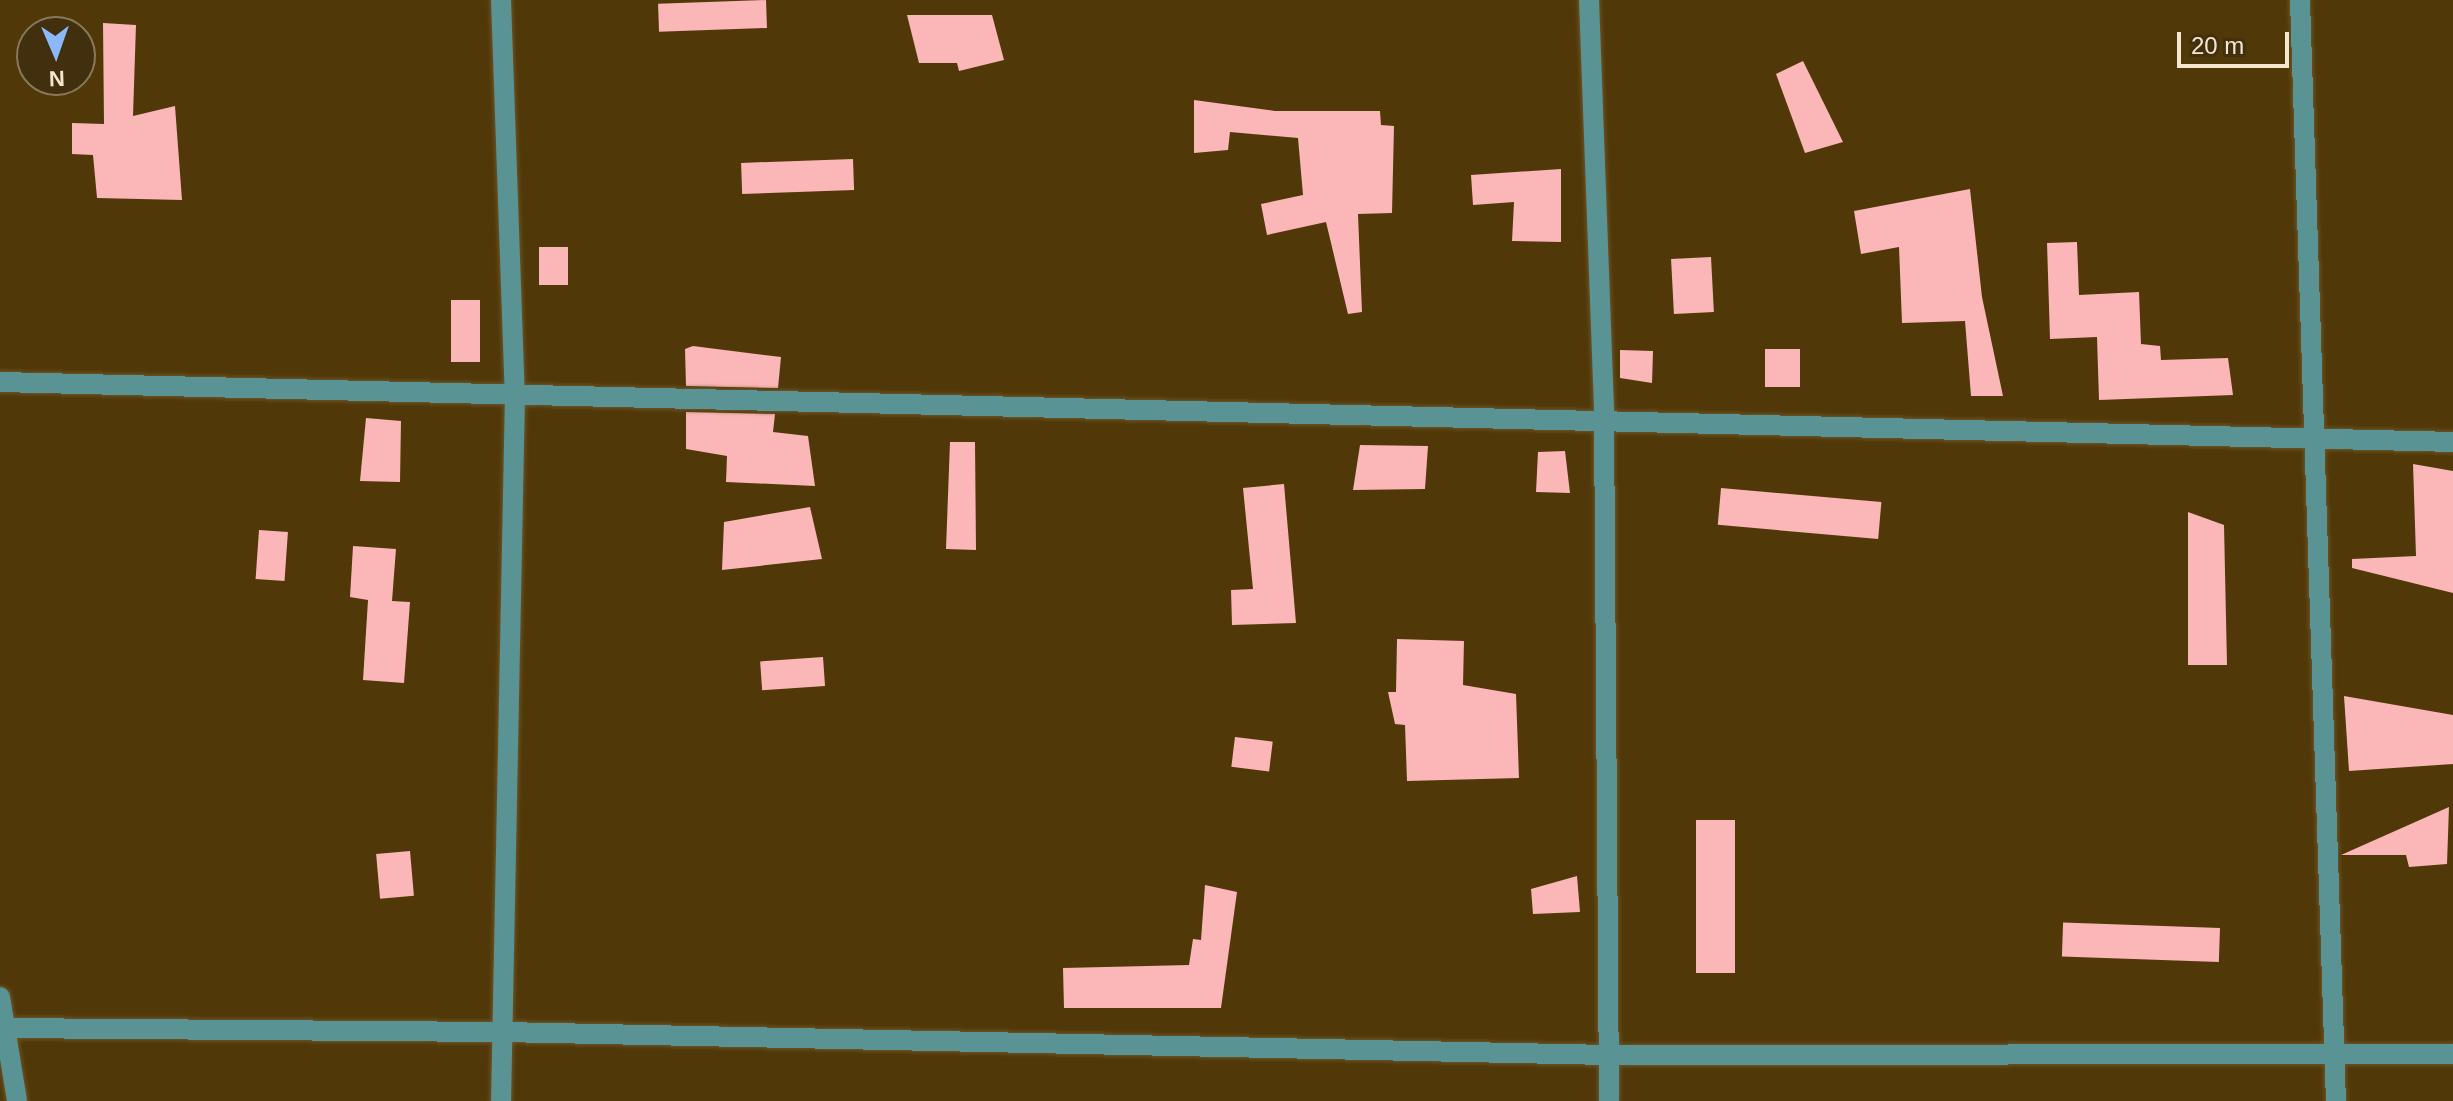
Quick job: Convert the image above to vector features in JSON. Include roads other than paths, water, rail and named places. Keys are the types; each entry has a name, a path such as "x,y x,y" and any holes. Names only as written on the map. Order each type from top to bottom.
{"street":[{"path":"501,0 515,394 501,1101"},
{"path":"1589,0 1604,417 1609,1101"},
{"path":"2300,0 2336,1101"},
{"path":"0,382 1604,417 2453,442"},
{"path":"0,997 1,1028 17,1101"},
{"path":"1,1028 502,1032 1609,1055 2453,1054"}]}
